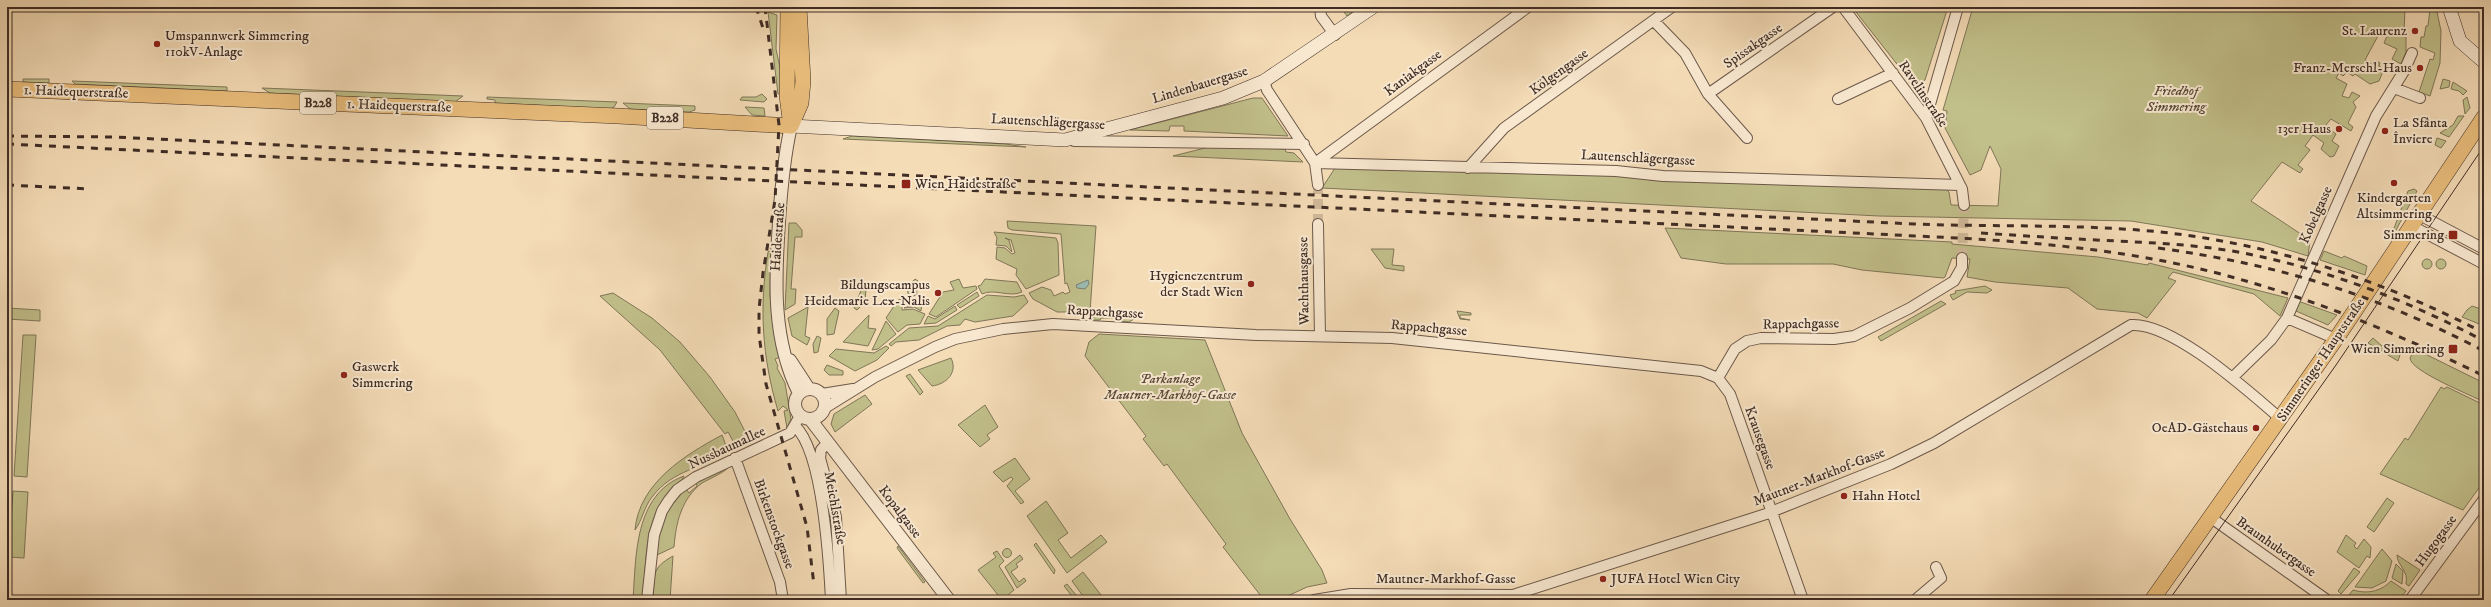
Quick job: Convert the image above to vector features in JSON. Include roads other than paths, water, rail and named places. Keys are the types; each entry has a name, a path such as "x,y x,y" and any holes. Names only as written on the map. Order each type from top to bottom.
{"main road":[{"name":"Haidestraße","path":"788,7 787,96 791,126"},
{"name":"Haidestraße","path":"791,126 801,104 803,81 799,7"},
{"name":"Lindenbauergasse","path":"1065,140 1223,98 1264,81 1335,35 1373,7"},
{"path":"2449,7 2460,41 2484,62"},
{"name":"1. Haidequerstraße","path":"7,89 610,115 791,126"},
{"name":"Simmeringer Hauptstraße","path":"2152,600 2336,339 2484,117"},
{"name":"Lautenschlägergasse","path":"791,126 1065,140"}],"street":[{"path":"1320,7 1321,16 1335,35"},
{"name":"Kaniakgasse","path":"1315,163 1528,7"},
{"name":"Kölgengasse","path":"1468,168 1504,128 1672,7"},
{"name":"Spissakgasse","path":"1708,94 1833,7"},
{"name":"Ravelinstraße","path":"1843,7 1926,118 1960,185 1964,205"},
{"path":"1926,118 1958,7"},
{"path":"1654,21 1685,53 1708,94 1747,138"},
{"name":"Kobelgasse","path":"2232,378 2271,340 2287,318 2376,116 2394,88 2412,53"},
{"path":"1838,99 1893,73"},
{"path":"1264,81 1267,90 1304,144 1315,163 1318,185"},
{"path":"2394,88 2420,98"},
{"name":"Haidestraße","path":"791,126 782,186 776,264 776,305 788,370 804,391"},
{"name":"Lautenschlägergasse","path":"1065,140 1304,144"},
{"name":"Lautenschlägergasse","path":"1315,163 1616,171 1663,176 1960,185"},
{"path":"2414,220 2484,249"},
{"path":"2414,220 2484,264"},
{"name":"Wachthausgasse","path":"1318,224 1320,336"},
{"name":"Rappachgasse","path":"810,417 841,399 853,389 934,347 955,340 1023,326 1083,324 1320,336 1392,338 1689,368 1710,373 1718,378 1735,349 1753,339 1843,338 1870,330 1954,280 1962,267 1962,258"},
{"path":"2287,318 2336,339"},
{"name":"Mautner-Markhof-Gasse","path":"1314,600 1352,594 1513,595 1772,512 1902,460 1934,443 2126,327 2138,325 2184,343 2232,378 2281,419"},
{"name":"Krausegasse","path":"1718,378 1730,394 1803,600"},
{"name":"Rappachgasse","path":"822,394 853,389"},
{"path":"804,391 822,394 810,417 797,412 795,402 804,391"},
{"name":"Kopalgasse","path":"810,417 948,600"},
{"name":"Nussbaumallee","path":"647,600 654,535 662,511 677,490 687,482 735,458 790,434 810,417"},
{"name":"Meichlstraße","path":"810,417 806,438 821,498 828,543 831,600"},
{"name":"Meichlstraße","path":"828,442 821,450 820,458 836,517 841,600"},
{"name":"Birkenstockgasse","path":"735,458 780,582 783,600"},
{"name":"Hugogasse","path":"2410,600 2484,498"},
{"name":"Braunhubergasse","path":"2210,517 2327,600"},
{"path":"1915,600 1941,578 1936,567"}],"water":[{"path":"1088,280 1089,284 1085,289 1077,288 1076,285"}],"tunnel":[{"path":"1318,185 1318,224"},
{"path":"1962,258 1964,205"}],"tram line":[{"path":"2169,600 2336,365 2484,146"}],"railway":[{"path":"756,7 763,28"},
{"path":"765,7 779,125 775,200 763,273 759,309 759,335 766,384 807,527 814,585"},
{"path":"7,136 114,137 1914,224 2062,226 2150,231 2194,236 2237,244 2322,266 2405,296 2484,333"},
{"path":"7,144 1958,238 2060,246 2128,255 2195,268 2228,276 2294,296 2326,307 2422,346 2484,376"},
{"path":"7,185 90,189"},
{"path":"1981,233 2178,245 2238,252 2302,267 2364,287 2425,312 2484,341"},
{"path":"2158,248 2245,263 2326,284 2404,313 2484,351"}],"place":[{"name":"St. Laurenz","path":"2415,31"},
{"name":"Umspannwerk Simmering 110kV-Anlage","path":"157,44"},
{"name":"Franz-Merschl-Haus","path":"2420,68"},
{"name":"13er Haus","path":"2339,129"},
{"name":"La Sfânta Înviere","path":"2385,131"},
{"name":"Kindergarten Altsimmering","path":"2394,183"},
{"name":"Wien Haidestraße","path":"906,184"},
{"name":"Simmering","path":"2453,235"},
{"name":"Hygienezentrum der Stadt Wien","path":"1251,284"},
{"name":"Bildungscampus Heidemarie Lex-Nalis","path":"938,293"},
{"name":"Wien Simmering","path":"2453,349"},
{"name":"Gaswerk Simmering","path":"344,375"},
{"name":"OeAD-Gästehaus","path":"2256,428"},
{"name":"Hahn Hotel","path":"1844,496"},
{"name":"JUFA Hotel Wien City","path":"1603,579"}],"park label":[{"name":"Friedhof Simmering","path":"2176,100"},
{"name":"Parkanlage Mautner-Markhof-Gasse","path":"1170,388"}]}
